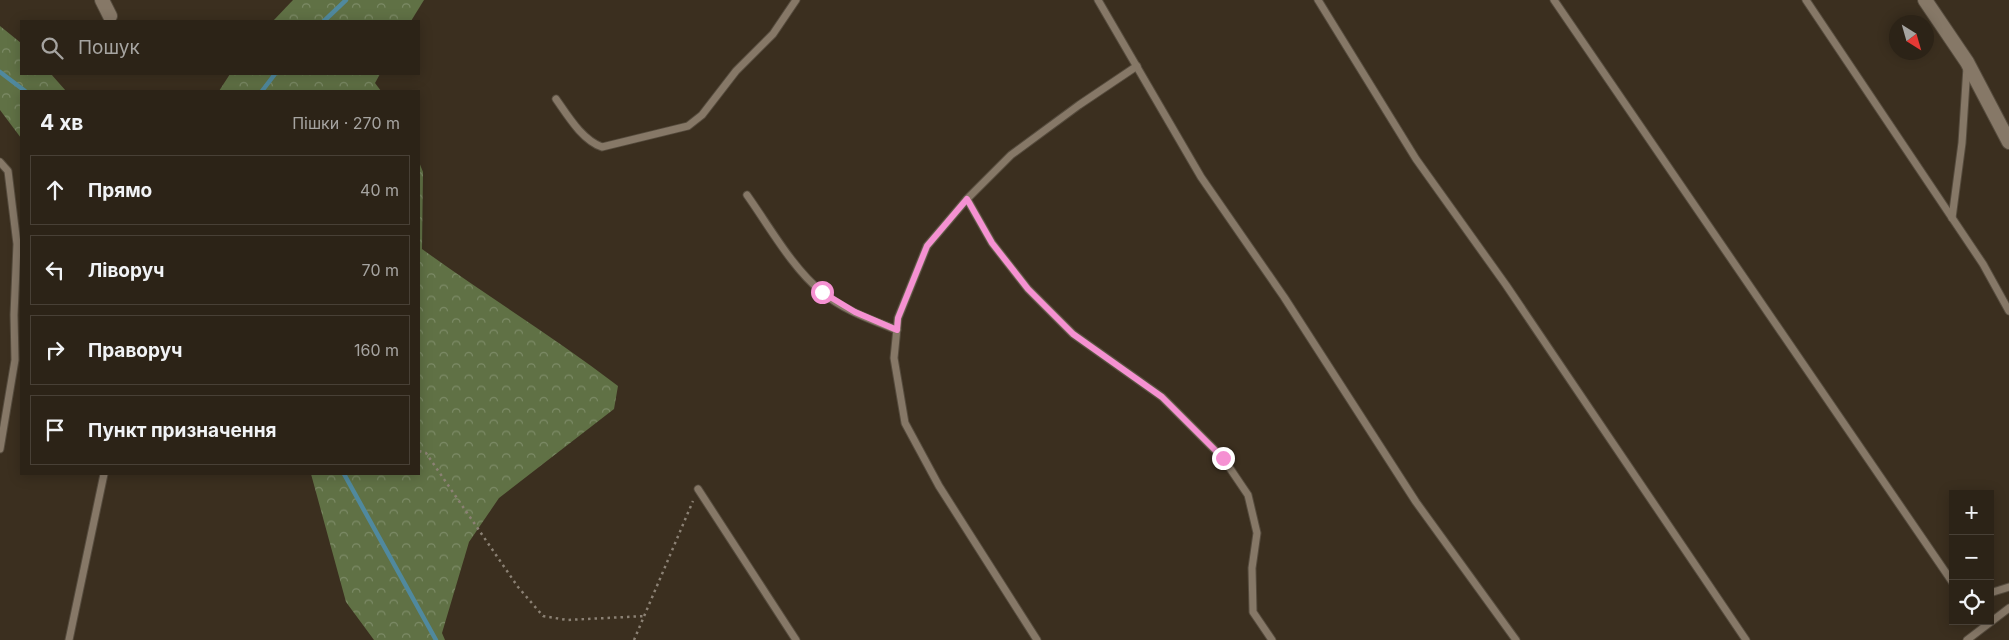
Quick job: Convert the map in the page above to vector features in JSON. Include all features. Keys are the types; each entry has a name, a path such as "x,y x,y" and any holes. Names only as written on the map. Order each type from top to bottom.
{"street":[{"path":"102,0 110,16"},
{"path":"1925,0 1967,62 2009,142"}],"lane":[{"path":"556,99 581,132 593,144 602,147 688,126 702,115 736,72 773,34 796,0"},
{"path":"1098,0 1201,177 1284,297 1416,502 1516,640"},
{"path":"1318,0 1416,158 1506,285 1746,640"},
{"path":"1554,0 1952,580"},
{"path":"1806,0 1983,264 2009,311"},
{"path":"1952,218 1962,143 1967,62"},
{"path":"1037,640 939,486 905,423 894,358 898,318 927,246 967,199 1011,155 1078,105 1137,66"},
{"path":"0,162 8,171 17,244 14,315 15,360 0,449"},
{"path":"747,195 795,263 822,292 855,312 897,330"},
{"path":"967,199 992,243 1028,289 1073,334 1162,397 1223,458 1248,495 1257,533 1252,568 1253,612 1272,640"},
{"path":"69,640 104,475"},
{"path":"698,489 796,640"},
{"path":"1994,592 2009,587"},
{"path":"1967,640 2009,608"}],"path":[{"path":"420,451 426,453 512,579 543,616 567,620 645,616"},
{"path":"634,640 698,489"}],"green space":[{"path":"293,0 424,0 412,20 274,20"},
{"path":"0,26 20,42 20,75 52,75 65,90 20,90 20,137 0,110"},
{"path":"229,75 379,75 375,83 380,90 220,90"},
{"path":"420,164 423,172 422,249 618,386 614,409 499,498 469,542 442,633 445,640 374,640 346,602 311,475 420,475"}],"waterway":[{"path":"325,20 346,0"},
{"path":"0,72 24,90"},
{"path":"263,90 274,75"},
{"path":"345,475 436,640"}],"route":[{"path":"822,292 855,312 897,330 898,318 927,246 967,199 992,243 1028,289 1073,334 1162,397 1223,458"}]}
